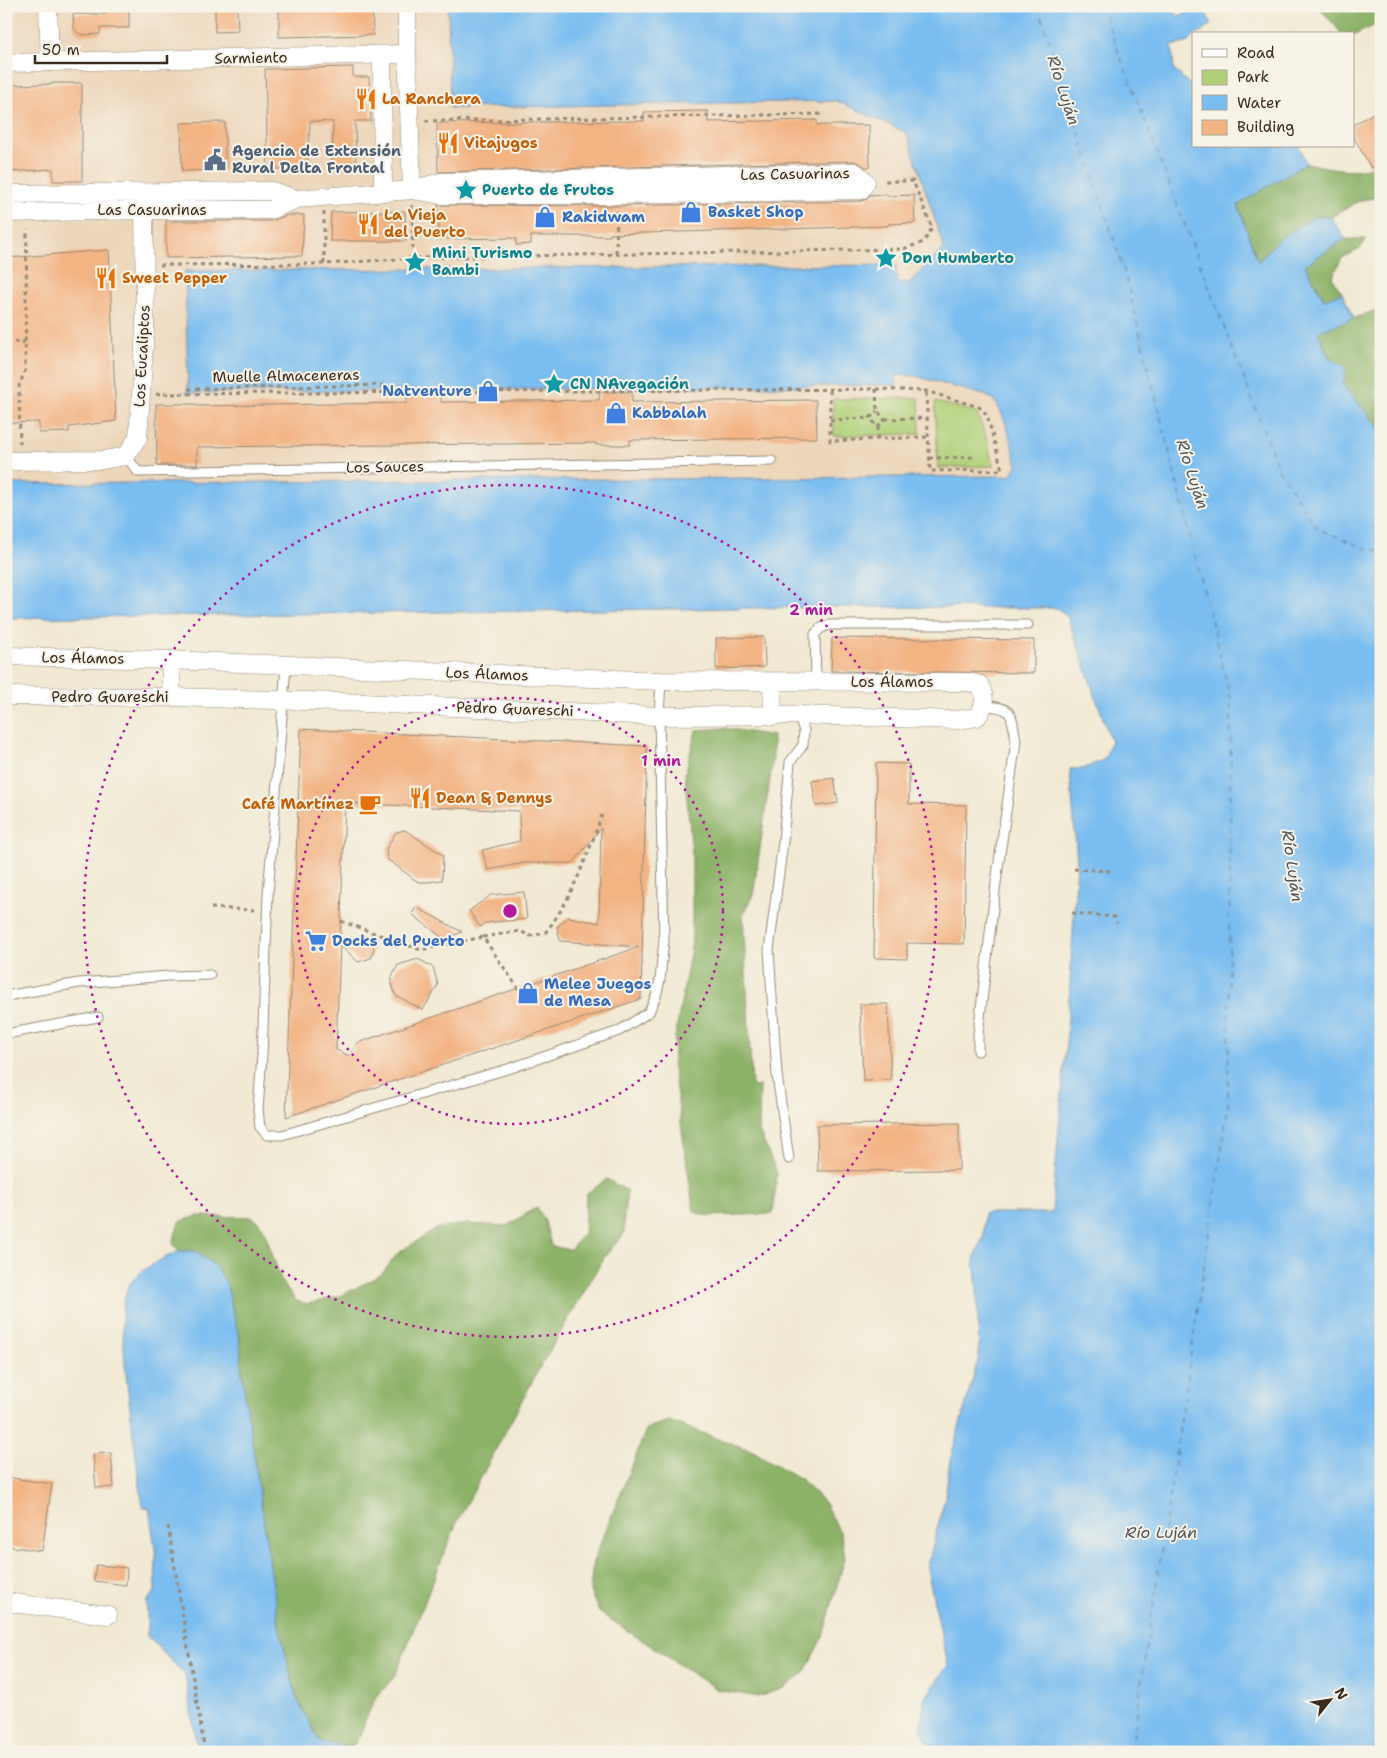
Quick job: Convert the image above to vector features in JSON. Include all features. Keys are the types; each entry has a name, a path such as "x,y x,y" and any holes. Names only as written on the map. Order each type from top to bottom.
{"street":[{"path":"48,6 50,62"},
{"path":"407,6 412,190"},
{"name":"Sarmiento","path":"6,63 407,54"},
{"path":"382,55 383,192"},
{"name":"Las Casuarinas","path":"6,194 271,210 296,199 412,190 441,182 855,172 866,182 861,190 617,195 441,195 412,190"},
{"name":"Las Casuarinas","path":"6,213 27,213 144,201"},
{"name":"Los Eucaliptos","path":"126,456 138,436 145,328 144,201"},
{"path":"13,461 103,460 126,456"},
{"name":"Los Álamos","path":"6,656 170,660 661,681 968,682 980,685 984,693 984,706"},
{"path":"170,660 172,697"},
{"path":"772,682 773,716"},
{"name":"Pedro Guareschi","path":"6,696 283,700 660,716 796,715 958,720 977,717 984,706"},
{"path":"6,1602 108,1615"}],"lane":[{"name":"Los Sauces","path":"126,456 138,472 772,461"},
{"path":"816,682 815,634 821,628 830,625 1028,625"},
{"path":"286,666 268,911 258,1110 260,1127 267,1136 282,1135 511,1068 618,1031 649,1012 660,980 664,940 661,681"},
{"path":"978,1051 978,1034 996,883 1016,741 1013,720 1008,711 1001,707 984,706"},
{"path":"789,1159 777,1075 769,950 783,842 790,762 803,745 804,730 796,715"},
{"path":"6,996 79,983 169,976 210,976"},
{"path":"6,1034 98,1017"}],"path":[{"path":"409,121 825,114"},
{"path":"144,265 324,264 413,258 903,249 924,242 932,228 913,181 866,182"},
{"path":"412,190 413,258"},
{"path":"616,253 617,195"},
{"path":"324,198 324,264"},
{"path":"13,461 19,386 25,371 27,213"},
{"path":"6,342 25,342"},
{"name":"Muelle Almaceneras","path":"188,389 384,385"},
{"path":"140,394 876,389 926,391 984,410 1002,470 930,471 926,391"},
{"path":"876,389 877,411 885,419 927,418"},
{"path":"830,390 830,441 928,437"},
{"path":"830,420 870,418 877,411"},
{"path":"870,418 878,427"},
{"path":"878,439 878,427 885,419"},
{"path":"929,458 977,457"},
{"path":"341,921 420,950 520,931 530,936 545,933 558,916 584,863 602,815"},
{"path":"1074,869 1113,871"},
{"path":"211,908 268,911"},
{"path":"1072,913 1114,916 1117,923"},
{"path":"483,937 518,988"},
{"path":"168,1526 204,1752"}],"shaded area":[{"name":"Puerto de Frutos","path":"6,6 448,6 450,108 837,101 907,133 945,248 909,283 897,282 895,265 186,271 187,393 897,384 896,375 915,376 984,395 994,400 1002,416 1017,466 1010,476 6,484"}],"green space":[{"path":"1321,6 1381,6 1381,22 1354,36 1354,32 1340,32 1321,10"},
{"path":"1306,163 1354,170 1372,167 1381,163 1381,197 1361,200 1331,217 1314,217 1279,239 1258,262 1238,205"},
{"path":"1345,239 1366,239 1360,249 1342,258 1332,278 1342,293 1325,299 1305,265"},
{"path":"1381,308 1381,430 1343,385 1318,332"},
{"path":"919,398 920,434 834,436 833,399"},
{"path":"935,402 965,409 977,414 987,440 993,466 938,468"},
{"path":"725,728 773,736 773,758 753,895 743,914 752,1087 760,1086 759,1131 777,1173 773,1214 708,1216 694,1212 673,1068 675,1037 692,942 692,854 685,775 696,730"},
{"path":"607,1179 627,1191 624,1234 605,1256 539,1369 456,1524 395,1676 375,1699 360,1736 352,1747 320,1742 296,1697 279,1625 242,1374 240,1341 226,1283 215,1266 195,1251 179,1251 173,1243 179,1222 197,1216 253,1217 263,1227 281,1280 296,1301 308,1304 340,1296 381,1275 398,1253 438,1228 467,1224 507,1226 537,1207 545,1221 551,1246 570,1250 584,1233 586,1194"},
{"path":"669,1421 753,1451 802,1480 824,1502 841,1534 845,1558 823,1636 804,1673 784,1688 758,1697 718,1690 599,1612 590,1591 593,1562 647,1428"}],"water":[{"name":"Río Luján","path":"448,6 1169,6 1178,16 1203,6 1211,24 1201,32 1192,32 1192,39 1189,42 1172,46 1174,70 1192,86 1192,148 1300,148 1306,163 1238,205 1258,262 1279,239 1314,217 1331,217 1345,239 1305,265 1324,299 1342,293 1354,318 1318,332 1330,359 1346,367 1343,385 1381,430 1381,1752 931,1752 921,1728 924,1700 948,1665 927,1569 945,1498 950,1460 979,1357 977,1288 974,1259 984,1235 984,1213 1052,1213 1068,1019 1077,861 1070,769 1083,769 1105,759 1111,741 1068,618 1058,608 823,607 6,618 6,484 1010,476 1017,466 1005,422 998,406 993,400 984,395 915,376 896,375 897,385 186,393 188,389 185,271 896,265 897,282 909,283 944,248 907,133 837,101 450,108"},
{"path":"179,1251 195,1251 215,1266 226,1282 240,1341 242,1374 279,1625 296,1697 320,1742 352,1747 362,1752 198,1752 185,1675 147,1636 147,1601 155,1592 156,1556 149,1507 143,1507 125,1364 122,1316 128,1288 137,1276 150,1266"}],"building":[{"path":"105,6 129,6 129,28 100,28 100,34 81,35 74,29 73,14 105,14"},
{"path":"215,6 237,6 238,31 215,32"},
{"path":"279,6 372,6 373,35 279,37"},
{"path":"353,67 353,77 369,77 371,121 355,121 356,168 332,168 333,122 310,121 307,169 268,169 265,69"},
{"path":"82,83 82,181 53,181 53,169 11,172 9,85"},
{"path":"1381,109 1381,163 1371,168 1354,138 1354,124"},
{"path":"708,111 708,122 817,120 817,125 869,125 870,167 855,161 438,172 437,123 644,121 644,112"},
{"path":"225,122 225,170 182,171 181,123"},
{"path":"887,194 887,196 914,195 915,223 888,224 888,226 610,234 610,236 531,236 531,244 516,245 516,238 439,239 438,205 617,206 861,201 867,199 870,195"},
{"path":"405,211 406,241 330,241 331,212"},
{"path":"287,215 304,215 302,256 166,258 166,221 271,221"},
{"path":"109,250 116,421 69,427 69,432 39,433 39,422 6,423 6,258"},
{"path":"600,392 632,392 632,402 816,400 817,438 630,440 630,445 596,445 596,443 197,447 197,465 157,465 156,404 196,404 196,406 407,403 407,395 441,395 441,402 599,400"},
{"path":"764,637 765,667 716,669 716,638"},
{"path":"832,638 1034,640 1034,673 831,671"},
{"name":"Docks del Puerto","path":"301,729 647,746 641,999 286,1117","holes":["345,803 519,811 520,841 482,850 488,870 524,863 573,863 601,828 599,923 568,917 557,927 560,941 639,947 357,1043 350,1056 336,1050"]},
{"path":"876,763 909,764 909,804 966,805 964,944 907,943 907,959 874,958"},
{"path":"834,778 838,803 816,806 812,781"},
{"path":"405,830 443,855 442,880 418,882 387,859 386,849 396,832"},
{"path":"524,892 527,919 485,923 480,927 469,911 491,895"},
{"path":"416,907 462,932 444,939 412,914"},
{"path":"366,937 374,948 371,958 358,962 340,944"},
{"path":"418,959 433,967 438,985 423,1010 395,995 391,979 398,965"},
{"path":"860,1004 888,1004 891,1080 863,1081"},
{"path":"959,1123 959,1170 818,1171 817,1125"},
{"path":"111,1453 114,1487 96,1488 93,1454"},
{"path":"6,1477 52,1484 42,1551 6,1546"},
{"path":"96,1565 127,1568 126,1585 94,1581"}],"ferry route":[{"path":"1038,6 1125,274 1231,700 1228,1108 1131,1752"},
{"path":"1101,6 1279,470 1318,529 1370,550 1381,550"}],"place":[{"name":"La Ranchera","path":"366,99"},
{"name":"Vitajugos","path":"448,143"},
{"name":"Agencia de Extensión Rural Delta Frontal","path":"215,160"},
{"name":"Puerto de Frutos","path":"466,190"},
{"name":"Basket Shop","path":"691,212"},
{"name":"Rakidwam","path":"545,217"},
{"name":"La Vieja del Puerto","path":"368,224"},
{"name":"Don Humberto","path":"886,258"},
{"name":"Mini Turismo Bambi","path":"415,262"},
{"name":"Sweet Pepper","path":"106,278"},
{"name":"CN NAvegación","path":"554,384"},
{"name":"Natventure","path":"488,391"},
{"name":"Kabbalah","path":"616,413"},
{"name":"Dean & Dennys","path":"420,798"},
{"name":"Café Martínez","path":"370,804"},
{"name":"Docks del Puerto","path":"316,941"},
{"name":"Melee Juegos de Mesa","path":"528,993"}]}
